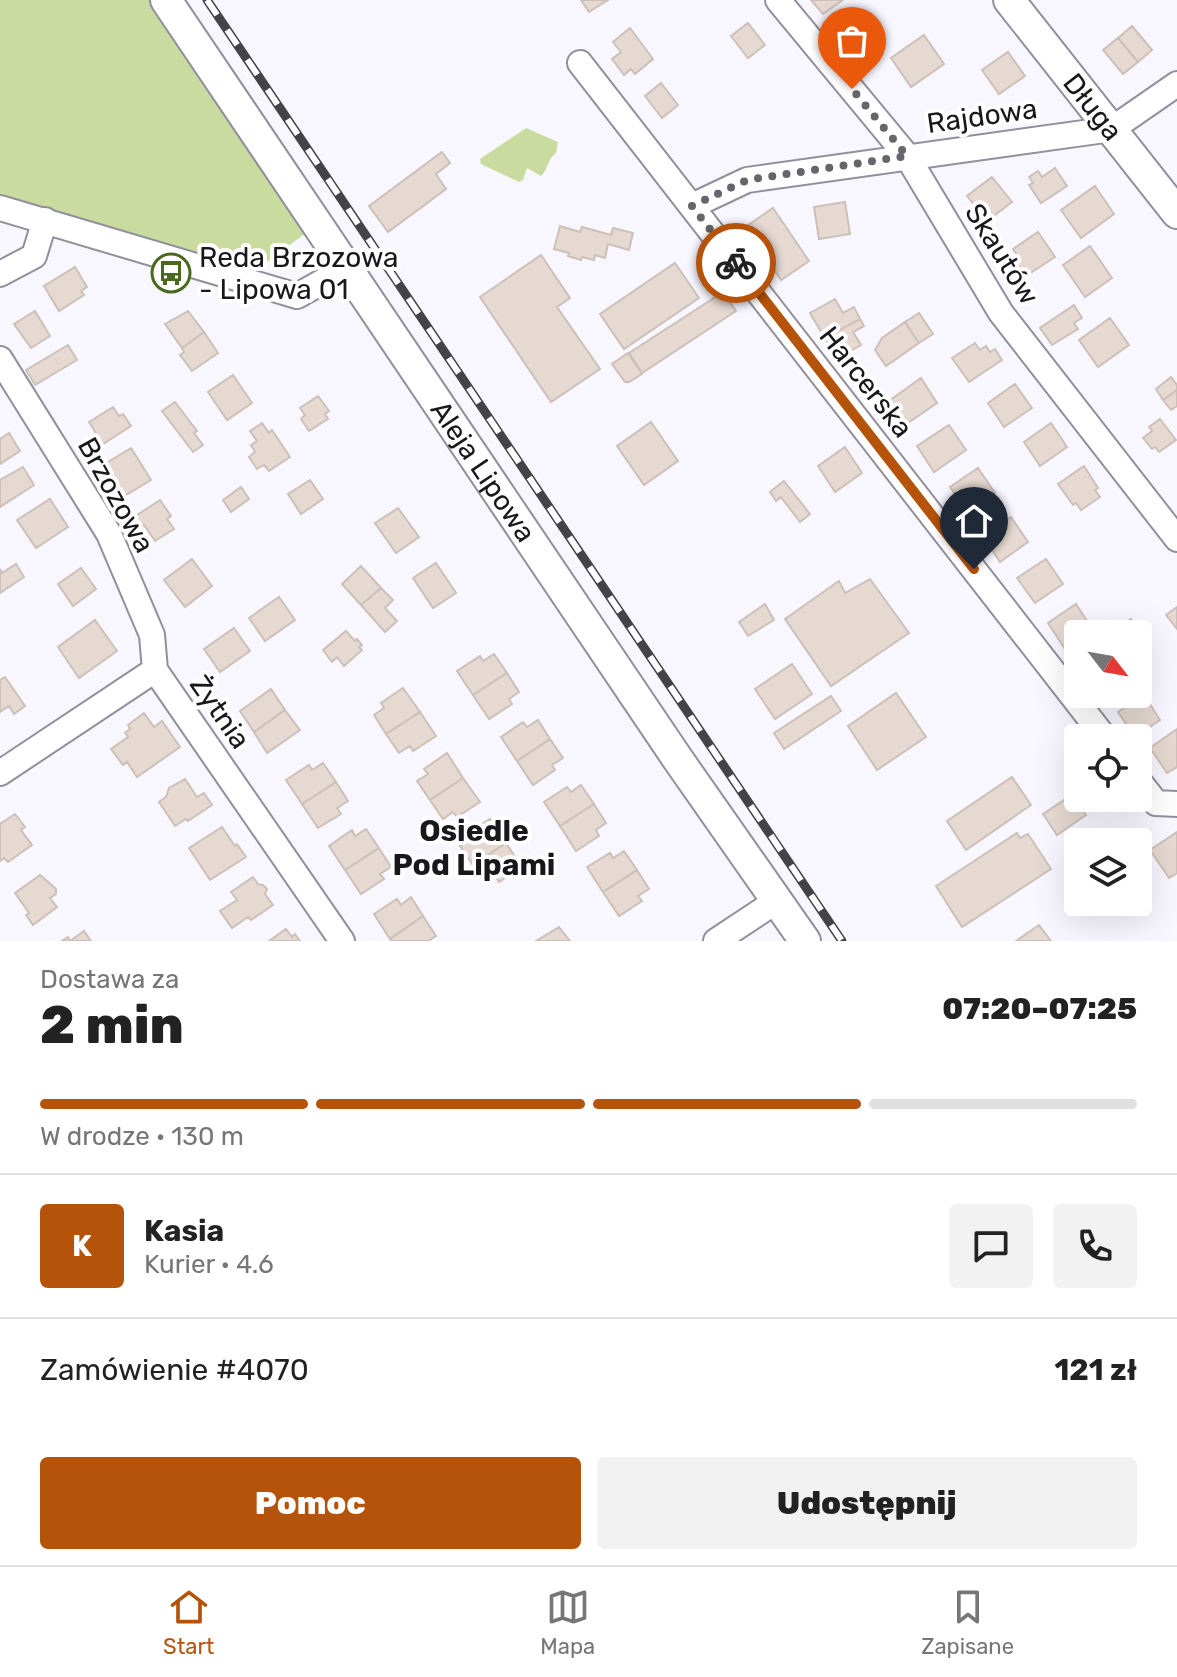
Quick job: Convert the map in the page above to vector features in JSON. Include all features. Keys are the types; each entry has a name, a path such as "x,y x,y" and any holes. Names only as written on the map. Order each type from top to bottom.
{"street":[{"name":"Aleja Lipowa","path":"166,0 677,758 805,941"},
{"name":"Skautów","path":"778,0 907,156 1001,313 1177,539"},
{"name":"Długa","path":"1009,0 1177,213"},
{"name":"Harcerska","path":"580,63 1094,724"},
{"name":"Rajdowa","path":"692,206 747,180 1112,129 1177,84"},
{"path":"0,208 297,296 347,268"},
{"path":"0,274 34,256 45,220"},
{"name":"Brzozowa","path":"0,359 109,534 152,635 155,670"},
{"name":"Żytnia","path":"0,773 155,670 342,941"},
{"path":"1152,798 1156,803 1177,804"},
{"path":"716,941 778,900"}],"green space":[{"path":"0,0 150,0 311,229 255,271 0,194"},
{"path":"526,128 558,142 556,153 541,176 527,168 523,180 519,182 481,164 480,159"}],"building":[{"path":"581,0 608,0 589,12"},
{"path":"811,0 843,0 823,14"},
{"path":"748,23 765,45 748,58 731,36"},
{"path":"1132,26 1152,50 1138,62 1118,38"},
{"path":"630,28 653,59 635,74 631,69 624,75 612,59 621,52 613,42"},
{"path":"924,35 944,64 911,87 891,58"},
{"path":"1118,38 1138,62 1123,74 1103,50"},
{"path":"1008,52 1025,76 999,94 982,70"},
{"path":"661,83 678,105 662,118 645,96"},
{"path":"442,152 450,163 436,174 446,189 388,232 369,206"},
{"path":"1055,168 1067,186 1041,203 1029,185 1033,183 1029,177 1038,171 1042,177"},
{"path":"992,177 1012,202 987,221 967,196"},
{"path":"1095,186 1114,214 1081,238 1061,210"},
{"path":"845,202 850,234 819,239 814,207"},
{"path":"773,208 809,261 781,280 745,227"},
{"path":"560,226 580,232 582,227 611,235 613,228 633,233 629,250 608,244 605,258 595,255 594,260 582,257 581,260 554,249"},
{"path":"1038,232 1055,257 1026,276 1016,262 1020,259 1013,249"},
{"path":"1090,246 1112,278 1085,297 1063,265"},
{"path":"541,255 570,298 557,307 600,369 551,402 480,297"},
{"path":"675,263 699,298 624,349 600,314"},
{"path":"75,267 87,287 81,291 84,295 59,311 44,286"},
{"path":"723,292 736,311 642,373 629,353"},
{"path":"835,299 843,313 854,307 860,319 840,330 837,326 823,335 810,313"},
{"path":"1074,305 1082,318 1074,323 1078,329 1052,345 1040,328"},
{"path":"35,311 50,336 31,348 14,324"},
{"path":"188,311 204,332 182,348 165,324"},
{"path":"919,313 933,334 919,343 905,322"},
{"path":"1110,318 1129,345 1098,367 1079,340"},
{"path":"860,319 864,326 853,332 861,345 836,359 823,335 837,326 840,330"},
{"path":"905,322 919,343 886,366 875,350 882,338"},
{"path":"204,332 218,353 192,371 180,355 184,352 182,348"},
{"path":"975,343 980,350 986,346 990,352 995,349 1002,360 969,382 952,358"},
{"path":"68,345 77,360 35,385 26,370"},
{"path":"628,353 642,374 625,382 612,364"},
{"path":"233,375 252,403 227,420 208,392"},
{"path":"1171,377 1177,390 1163,400 1156,389"},
{"path":"921,378 937,403 902,427 886,403"},
{"path":"1015,384 1032,408 1004,427 988,403"},
{"path":"1177,390 1177,406 1171,410 1163,400"},
{"path":"318,396 329,411 325,414 328,419 309,431 301,419 305,415 300,408"},
{"path":"175,402 197,431 194,433 203,445 193,452 162,411"},
{"path":"113,407 119,416 123,414 131,426 103,444 89,422"},
{"path":"1160,419 1176,440 1159,452 1143,438 1152,431 1149,427"},
{"path":"651,422 678,461 644,485 617,446"},
{"path":"262,423 269,433 272,430 290,457 269,471 264,465 257,469 249,457 255,452 251,445 257,441 250,431"},
{"path":"1051,423 1067,447 1040,466 1024,442"},
{"path":"949,425 966,450 934,472 917,446"},
{"path":"9,433 20,451 0,464 0,439"},
{"path":"845,447 862,473 835,492 818,466"},
{"path":"131,448 151,480 123,497 103,465"},
{"path":"1084,466 1100,497 1081,510 1076,503 1073,505 1058,484"},
{"path":"23,467 34,485 0,507 0,480"},
{"path":"978,468 995,493 968,512 950,487"},
{"path":"310,480 323,499 301,514 288,494"},
{"path":"784,481 810,514 800,522 781,497 776,501 770,492"},
{"path":"241,487 249,499 231,512 223,500"},
{"path":"50,499 68,527 36,548 17,520"},
{"path":"160,500 171,516 167,519 174,529 155,541 134,517"},
{"path":"398,508 419,537 396,553 375,523"},
{"path":"1011,517 1028,542 1000,562 983,536"},
{"path":"192,559 212,586 185,607 164,580"},
{"path":"1046,559 1063,584 1035,603 1017,578"},
{"path":"436,563 456,593 433,608 413,578"},
{"path":"16,564 24,577 0,593 0,569 2,573"},
{"path":"361,566 381,588 361,605 342,584"},
{"path":"81,568 96,589 73,606 58,584"},
{"path":"870,579 909,633 831,686 785,619 839,581 845,593"},
{"path":"381,588 393,600 385,608 397,621 385,632 361,605"},
{"path":"279,597 295,620 265,641 249,618"},
{"path":"765,604 774,620 748,636 739,622"},
{"path":"1076,604 1086,620 1064,620 1064,647 1048,623"},
{"path":"1177,607 1177,629 1166,615"},
{"path":"95,620 117,651 79,678 58,647"},
{"path":"234,628 250,651 220,672 204,649"},
{"path":"346,631 355,641 357,639 362,650 344,666 337,657 332,662 323,650"},
{"path":"494,654 507,673 473,695 457,671 480,656 483,661"},
{"path":"792,664 812,694 775,719 755,689"},
{"path":"507,673 519,692 509,699 512,704 489,719 473,695"},
{"path":"5,677 25,706 14,714 9,706 0,712 0,680"},
{"path":"403,688 420,712 386,734 374,715 384,708 381,703"},
{"path":"271,689 285,710 254,732 240,711"},
{"path":"896,693 926,737 877,770 848,726"},
{"path":"831,696 841,711 784,749 774,733"},
{"path":"1124,708 1152,708 1160,720 1152,725 1126,724 1118,712"},
{"path":"285,710 300,730 267,753 254,732"},
{"path":"420,712 436,736 413,751 410,746 399,753 386,734"},
{"path":"144,713 154,727 162,721 180,747 137,777 127,762 123,765 111,749 128,737 125,733 130,729 128,725"},
{"path":"538,720 550,739 517,761 501,737 523,722 527,727"},
{"path":"1177,729 1177,767 1167,773 1152,747"},
{"path":"550,739 563,758 552,765 555,770 533,785 517,761"},
{"path":"447,753 463,778 430,800 417,781 428,774 424,769"},
{"path":"323,763 336,782 302,804 286,780 309,765 312,770"},
{"path":"1012,777 1031,805 966,850 947,821"},
{"path":"463,778 480,802 457,817 453,812 443,819 430,800"},
{"path":"185,779 197,797 204,793 212,805 175,826 159,802 166,797 169,788"},
{"path":"336,782 348,801 337,808 341,814 318,828 302,804"},
{"path":"581,785 594,804 560,826 544,802 567,787 571,792"},
{"path":"1064,800 1064,812 1084,812 1086,815 1057,835 1043,814"},
{"path":"594,804 606,823 596,830 599,836 576,851 560,826"},
{"path":"15,814 25,827 21,830 32,845 8,862 4,858 0,861 0,824"},
{"path":"490,819 506,843 473,865 460,846 471,839 467,834"},
{"path":"222,827 246,857 210,880 189,848"},
{"path":"366,829 379,848 345,870 329,846 352,830 355,836"},
{"path":"1177,832 1177,873 1169,878 1152,849"},
{"path":"1017,833 1020,838 1028,834 1051,869 962,927 936,886"},
{"path":"506,843 522,867 499,882 496,877 485,884 473,865"},
{"path":"379,848 391,867 380,874 384,879 361,894 345,870"},
{"path":"624,851 637,870 603,892 587,867 610,853 613,858"},
{"path":"637,870 649,889 638,896 642,901 619,916 603,892"},
{"path":"40,875 56,889 56,894 50,898 57,907 33,925 15,893"},
{"path":"253,877 267,889 265,894 273,905 232,928 220,911 237,900 231,892"},
{"path":"411,897 423,916 390,939 374,914 397,899 401,905"},
{"path":"423,916 436,936 428,941 390,939"},
{"path":"1039,925 1051,941 1016,941"},
{"path":"559,927 570,941 536,941"},
{"path":"286,929 300,941 269,941"},
{"path":"84,931 91,941 70,941"}],"railway":[{"path":"207,0 842,941"}],"way so far":[{"path":"736,263 692,206 747,180 907,156 852,89"}],"place":[{"name":"Reda Brzozowa - Lipowa 01","path":"171,273"}],"district":[{"name":"Osiedle Pod Lipami","path":"474,848"}],"route":[{"path":"736,263 974,569"}]}
